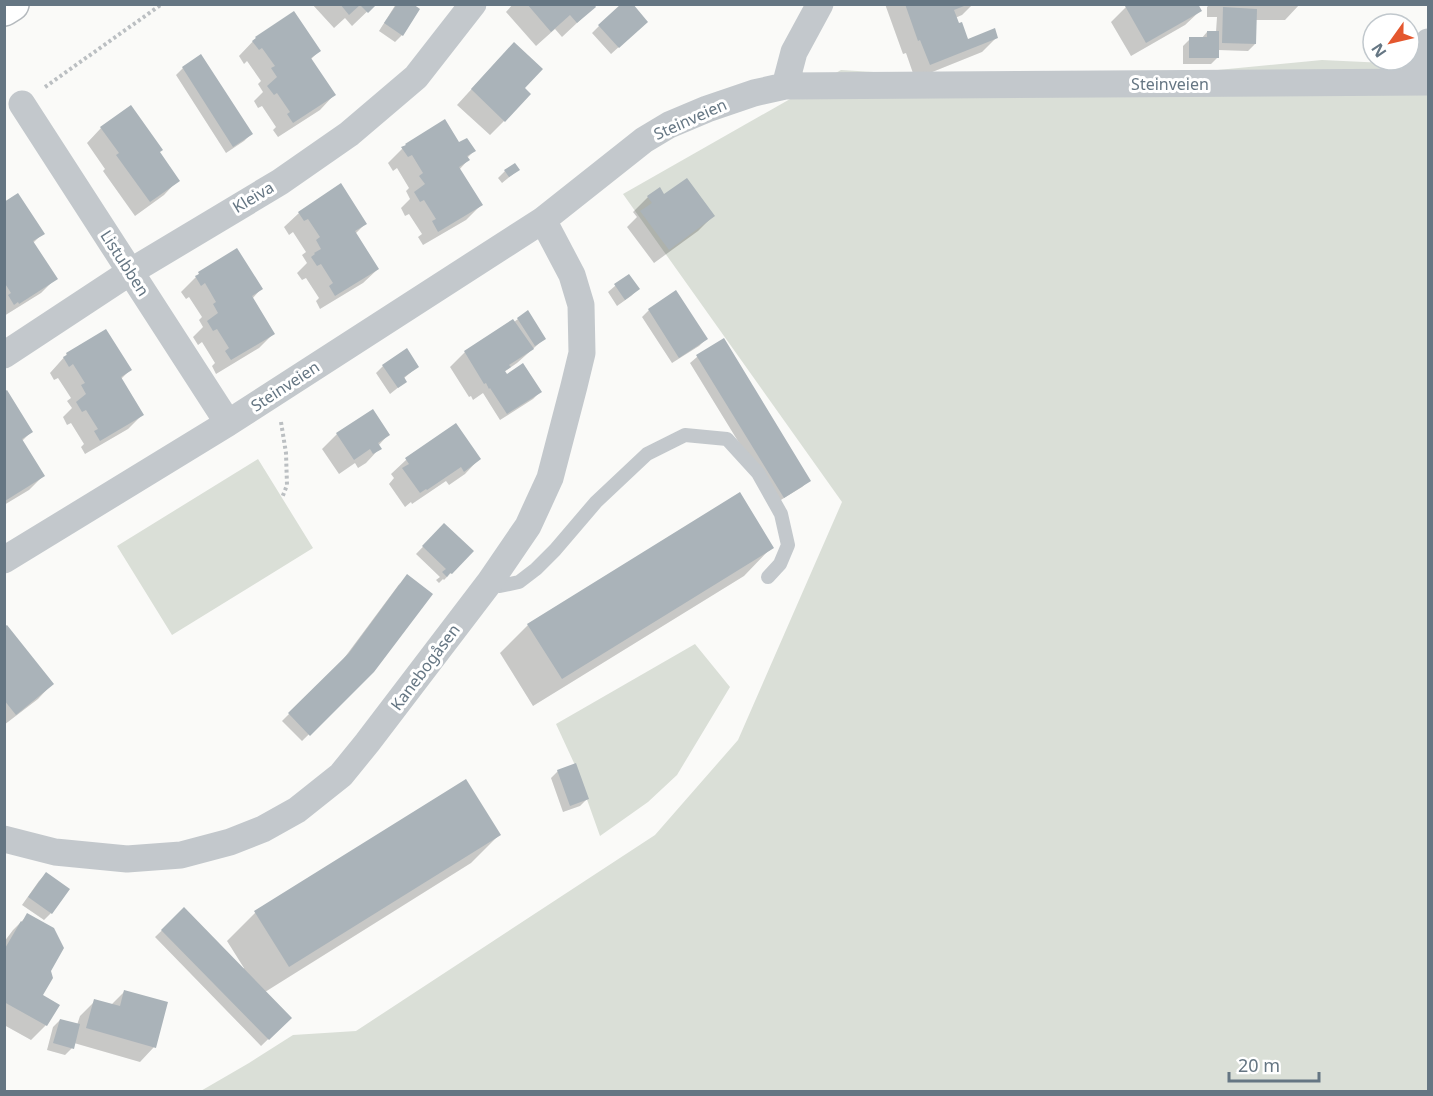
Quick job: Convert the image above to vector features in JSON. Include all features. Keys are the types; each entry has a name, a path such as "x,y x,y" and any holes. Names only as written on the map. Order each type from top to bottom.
{"highway":[{"path":"4,9 12,4"}],"street":[{"name":"Kleiva","path":"4,355 130,272 280,182 349,134 416,76 473,4"},
{"path":"785,86 794,52 820,4"},
{"path":"1420,82 1424,48 1428,42"},
{"name":"Steinveien","path":"4,560 228,423 543,220 644,140 707,109 754,93 785,86 1420,82"},
{"name":"Listubben","path":"22,104 228,423"},
{"name":"Kanebogåsen","path":"4,839 55,852 127,859 181,855 230,842 263,829 297,810 341,775 489,583 528,526 550,478 582,353 581,305 572,275 543,220"}],"lane":[{"path":"489,583 500,586 519,582 536,569 596,502 647,454 685,435 727,439 758,473 781,514 788,545 780,564 768,578"}],"path":[{"path":"22,104 162,4"},
{"path":"271,395 281,416 286,453 287,485 282,498"}],"shaded area":[{"path":"1322,60 1361,62 1361,72 1421,72 1421,65 1428,65 1428,1091 199,1092 293,1035 356,1031 655,835 738,740 842,502 623,194 841,70 1073,84"},
{"path":"258,459 313,548 172,635 117,546"},
{"path":"695,644 730,687 677,775 648,802 600,836 574,763 556,724"}],"building":[{"path":"340,4 377,4 368,13 360,5 349,15"},
{"path":"397,4 413,4 420,9 403,36 384,23"},
{"path":"527,4 594,4 596,7 577,23 570,15 551,32"},
{"path":"621,4 633,4 648,22 619,48 598,25"},
{"path":"905,4 969,4 954,10 959,23 962,22 968,39 995,28 998,38 930,65 920,40 918,41"},
{"path":"1127,4 1198,4 1202,11 1146,43 1125,6"},
{"path":"1223,7 1257,9 1256,44 1222,43"},
{"path":"294,11 321,51 311,58 336,95 293,123 287,114 290,112 277,93 274,95 267,86 277,77 271,68 275,66 262,48 259,50 252,41"},
{"path":"1207,31 1219,31 1219,58 1189,58 1189,37 1207,37"},
{"path":"514,42 543,69 525,88 531,94 505,122 471,89"},
{"path":"201,54 253,134 233,147 182,67"},
{"path":"131,105 163,150 160,152 180,181 150,202 116,155 119,153 100,127"},
{"path":"445,119 459,142 467,138 476,151 467,156 470,160 459,167 483,205 438,232 432,221 436,219 424,200 420,202 414,192 425,184 419,176 423,173 412,155 408,157 401,147"},
{"path":"515,163 520,170 509,177 504,170"},
{"path":"687,178 715,216 669,250 640,211 652,203 647,196 660,187 664,194"},
{"path":"341,183 367,224 355,231 379,269 335,296 329,286 333,283 321,264 317,266 311,257 321,249 316,240 320,237 308,219 304,221 298,212"},
{"path":"18,193 45,234 33,241 58,279 14,305 8,295 11,293 4,282 4,202"},
{"path":"237,248 263,289 252,296 275,334 231,360 225,351 229,348 217,329 213,331 207,321 218,313 213,304 216,302 205,283 201,286 195,276"},
{"path":"629,274 640,289 625,300 614,284"},
{"path":"676,290 708,339 679,358 648,309"},
{"path":"528,310 546,339 535,346 517,318"},
{"path":"513,319 534,349 509,365 511,367 505,371 507,374 523,363 542,392 507,414 490,388 486,383 484,384 464,351"},
{"path":"106,329 132,370 121,377 144,415 100,441 94,431 98,429 86,410 82,412 76,402 86,394 81,385 85,383 73,364 69,367 63,357"},
{"path":"724,338 811,481 784,498 696,355"},
{"path":"407,348 419,367 404,377 407,382 398,388 382,365"},
{"path":"7,390 33,432 22,439 45,476 5,501 4,392"},
{"path":"373,409 390,435 378,443 382,449 373,454 370,449 354,460 336,433"},
{"path":"456,423 481,459 464,472 461,467 420,493 402,468 409,464 405,458"},
{"path":"740,492 774,548 562,679 527,624"},
{"path":"444,523 474,551 447,577 442,572 446,569 422,546"},
{"path":"407,574 433,594 374,672 310,736 288,713 349,653"},
{"path":"7,625 54,684 16,715 4,700 4,627"},
{"path":"576,763 589,799 570,806 557,770"},
{"path":"466,779 501,835 289,967 254,911"},
{"path":"46,872 70,889 52,914 28,897"},
{"path":"184,907 292,1018 269,1040 161,930"},
{"path":"27,913 54,928 64,948 51,971 53,978 43,995 60,1005 47,1026 4,1002 4,950"},
{"path":"124,990 168,1002 156,1048 86,1028 94,999 120,1006"},
{"path":"60,1019 80,1024 74,1049 53,1043"}]}
